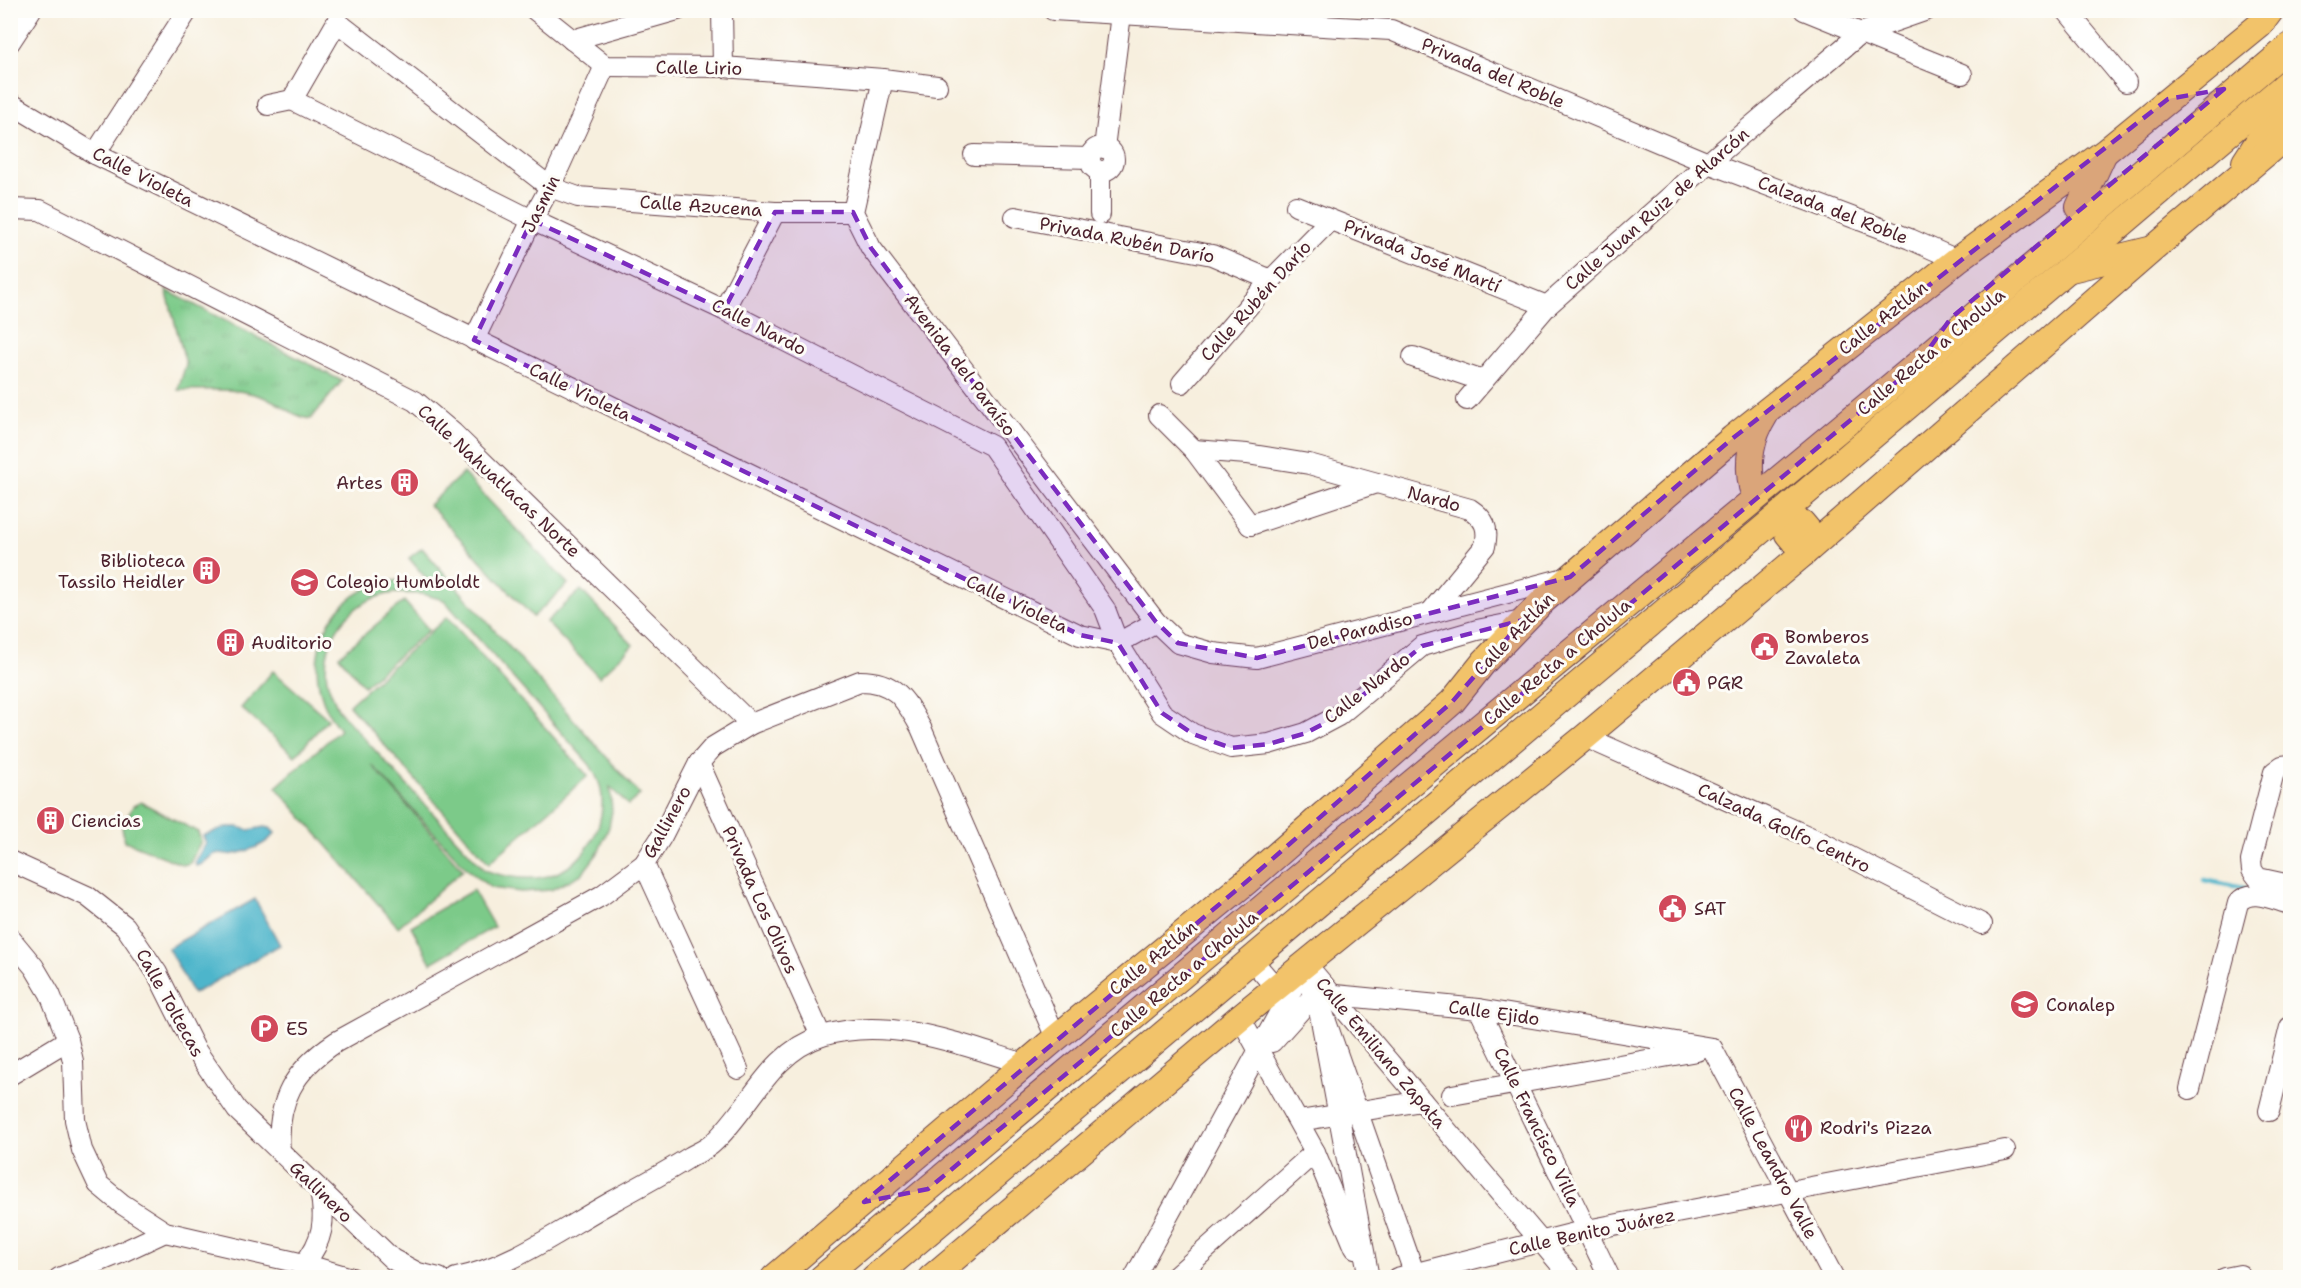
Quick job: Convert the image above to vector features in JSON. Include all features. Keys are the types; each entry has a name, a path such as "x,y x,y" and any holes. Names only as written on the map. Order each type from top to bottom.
{"main road":[{"name":"Calle Aztlán","path":"774,1278 1056,1038 1246,882 1452,702 1484,662 1522,621 1714,454 1957,260 2105,152 2260,25 2271,10"},
{"path":"1919,363 1950,318 2079,207 2290,33"},
{"name":"Calle Recta a Cholula","path":"822,1278 1369,818 1919,363 2290,46"},
{"name":"Calle Recta a Cholula","path":"874,1278 2290,81"},
{"path":"2168,99 2224,89"},
{"path":"2230,184 2276,114 2290,102"},
{"path":"931,1278 1240,1017 1279,990 1306,964 1585,737 1803,538 2290,134"},
{"path":"2079,207 2105,152"},
{"path":"2065,271 2153,249"},
{"path":"1714,454 1733,458 1756,479 1753,440 1768,410"},
{"path":"1183,1017 1279,990"},
{"path":"864,1202 928,1189"}],"street":[{"path":"10,42 31,10"},
{"path":"95,154 188,10"},
{"path":"534,10 606,66"},
{"path":"572,40 678,10"},
{"path":"722,10 723,67"},
{"name":"Privada del Roble","path":"1053,10 1391,30 1708,163"},
{"path":"1804,10 1962,74"},
{"path":"1861,33 1927,10"},
{"path":"2066,10 2126,82"},
{"path":"1100,214 1098,159 1121,14"},
{"path":"268,105 292,100 337,16 550,187"},
{"name":"Calle Juan Ruiz de Alarcón","path":"1467,400 1547,306 1708,163 1861,33"},
{"name":"Calle Lirio","path":"606,66 723,67 883,79 937,86"},
{"name":"Jasmin","path":"474,340 550,187 606,66"},
{"path":"853,212 883,79"},
{"name":"Calle Nardo","path":"292,100 532,220 724,310 992,446 1105,609 1118,643 1162,713 1193,734 1231,748 1269,744 1314,728 1338,716 1422,646 1477,630 1522,621"},
{"name":"Calle Violeta","path":"10,103 95,154 474,340 1080,635 1118,643"},
{"path":"975,155 1098,159"},
{"name":"Calzada del Roble","path":"1708,163 1910,239 1957,260"},
{"name":"Calle Azucena","path":"550,187 578,197 775,212 853,212"},
{"name":"Privada José Martí","path":"1296,207 1547,306"},
{"name":"Calle Nahuatlacas Norte","path":"10,209 40,210 415,401 453,433 751,724"},
{"path":"724,310 775,212"},
{"name":"Avenida del Paraíso","path":"853,212 871,248 1156,622"},
{"name":"Privada Rubén Darío","path":"1015,218 1212,255 1271,280"},
{"name":"Calle Rubén Darío","path":"1182,383 1271,280 1330,220"},
{"path":"1413,357 1483,381"},
{"path":"1159,415 1194,450 1246,533 1376,483"},
{"path":"992,446 1011,432"},
{"name":"Nardo","path":"1194,450 1247,454 1309,464 1470,509 1480,516 1488,533 1485,546 1422,615"},
{"name":"Del Paradiso","path":"1156,622 1178,643 1213,653 1257,657 1570,577"},
{"name":"Calle Nardo","path":"1422,615 1422,646"},
{"path":"1118,643 1156,622"},
{"name":"Gallinero","path":"439,1278 418,1273 392,1259 280,1152 279,1125 285,1100 293,1083 318,1054 336,1042 601,896 644,864 662,836 699,763 713,747 751,724 860,681 872,681 895,689 905,700 921,728 1056,1038"},
{"name":"Calzada Golfo Centro","path":"1585,737 1821,843 1982,924"},
{"name":"Privada Los Olivos","path":"699,763 821,1036"},
{"path":"2290,765 2282,766 2274,772 2251,861 2252,870 2258,878 2290,885"},
{"name":"Calle Toltecas","path":"10,861 87,896 106,909 124,926 156,973 186,1033 223,1091 252,1126 280,1152"},
{"path":"644,864 738,1068"},
{"path":"2190,1089 2238,903 2243,896 2251,894 2290,904"},
{"path":"10,938 34,967 50,994 69,1040 73,1061 75,1120 82,1150 98,1184 122,1204 165,1232 308,1271 352,1278"},
{"path":"1252,960 1279,990"},
{"path":"1306,964 1320,993 1348,1113 1368,1278"},
{"name":"Calle Ejido","path":"1279,990 1479,1009 1712,1048"},
{"name":"Calle Emiliano Zapata","path":"1134,1278 1260,1051 1279,990"},
{"path":"1260,1051 1320,993"},
{"name":"Calle Emiliano Zapata","path":"1320,993 1422,1101 1572,1278"},
{"name":"Calle Francisco Villa","path":"1479,1009 1610,1278"},
{"path":"1240,1017 1315,1152 1368,1278"},
{"path":"2269,1111 2290,1027"},
{"path":"456,1278 498,1266 664,1174 712,1144 749,1102 773,1068 789,1053 821,1036 872,1028 931,1036 1026,1064"},
{"path":"10,1075 69,1040"},
{"path":"1452,1095 1712,1048"},
{"name":"Calle Leandro Valle","path":"1712,1048 1834,1278"},
{"path":"1299,1121 1422,1101"},
{"path":"1348,1113 1409,1276"},
{"name":"Calle Benito Juárez","path":"1409,1276 1587,1230 2005,1150"},
{"path":"1174,1278 1315,1152"},
{"path":"308,1271 324,1224 324,1209 320,1191"},
{"path":"59,1278 165,1232"}],"highlighted area":[{"path":"2224,89 1951,318 1919,363 928,1189 864,1202 1246,882 1452,702 1523,620 1422,646 1338,716 1306,733 1269,744 1231,748 1193,734 1162,713 1118,643 1080,635 474,340 532,220 724,310 775,212 853,212 871,248 1156,622 1178,643 1257,658 1570,577 1733,438 2168,99"}],"green space":[{"path":"166,290 342,381 311,419 297,415 272,400 255,394 222,390 178,390 186,364"},
{"path":"463,473 568,584 533,617 429,505"},
{"path":"422,548 640,795 628,805 610,787 612,811 609,827 598,853 582,874 551,890 521,892 491,888 467,869 372,765 463,870 398,927 276,787 340,730 327,711 320,690 317,669 319,648 326,629 337,611 353,596 374,585 394,581 429,582 409,558","holes":["395,593 422,594 444,600 590,765 597,777 602,804 597,830 583,854 561,871 548,876 524,878 500,875 485,870 339,711 328,684 326,664 335,634 343,622 353,611 379,596"]},
{"path":"581,590 633,645 599,677 546,622"},
{"path":"404,601 429,630 364,686 339,656"},
{"path":"447,617 588,776 489,863 349,705"},
{"path":"273,671 328,719 295,756 241,708"},
{"path":"141,802 198,832 201,841 190,863 183,865 125,841 122,828 133,806"},
{"path":"473,890 494,927 431,963 411,926"}],"water":[{"path":"226,827 249,830 264,827 270,828 275,833 256,847 232,854 215,854 196,866 195,861 206,843 203,836"},
{"path":"255,899 280,945 193,994 168,948"}],"waterway":[{"path":"2204,880 2248,889"}],"place":[{"name":"Artes","path":"404,483"},
{"name":"Biblioteca Tassilo Heidler","path":"206,571"},
{"name":"Colegio Humboldt","path":"305,582"},
{"name":"Auditorio","path":"230,643"},
{"name":"Bomberos Zavaleta","path":"1764,647"},
{"name":"PGR","path":"1686,683"},
{"name":"Ciencias","path":"50,821"},
{"name":"SAT","path":"1673,909"},
{"name":"Conalep","path":"2025,1005"},
{"name":"E5","path":"265,1029"},
{"name":"Rodri's Pizza","path":"1799,1128"}]}
